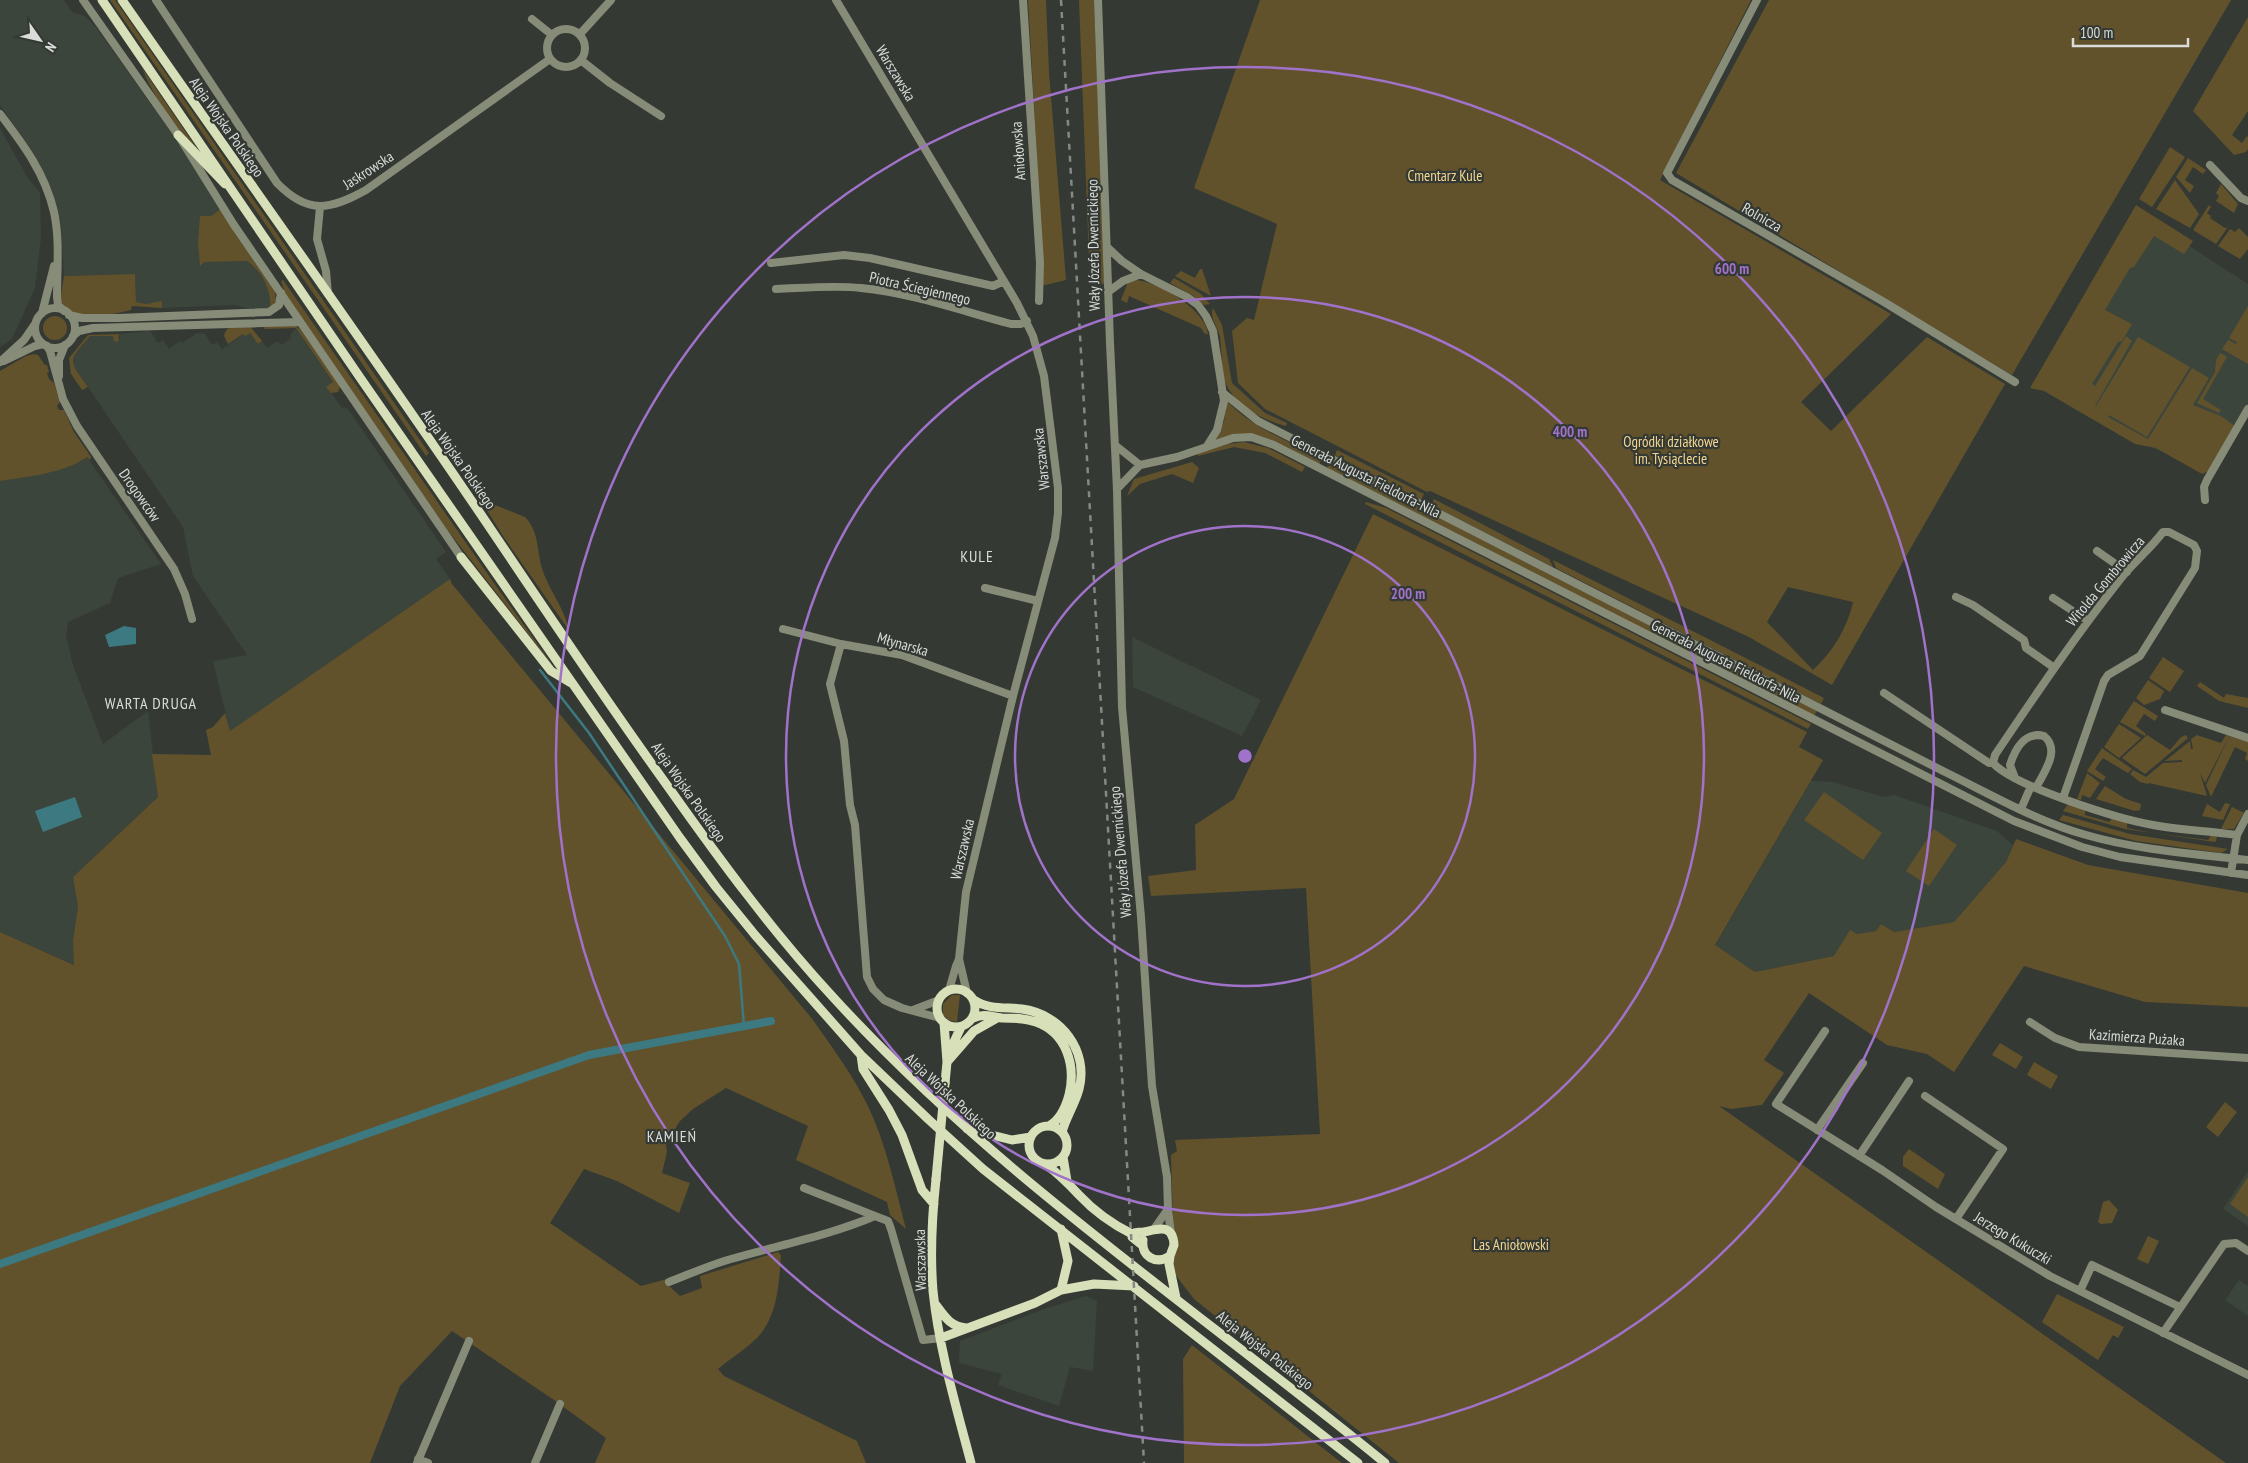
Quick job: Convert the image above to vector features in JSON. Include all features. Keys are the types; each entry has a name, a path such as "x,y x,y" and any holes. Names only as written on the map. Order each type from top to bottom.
{"main road":[{"name":"Aleja Wojska Polskiego","path":"102,0 239,198 351,365 716,888 755,935 861,1055 983,1168 1358,1463"},
{"name":"Aleja Wojska Polskiego","path":"122,0 720,860 767,920 831,995 892,1060 964,1128 1050,1200 1385,1463"},
{"path":"178,136 239,198"},
{"path":"461,557 551,671 574,684"},
{"path":"964,1128 1012,1140 1031,1136 1040,1128 1049,1126 1060,1116 1068,1098 1072,1073 1068,1052 1055,1034 1038,1022 1026,1019 997,1018 988,1014 973,1018 961,1027 949,1026 942,1020 938,1012 939,1000 950,990 956,989 967,993 983,1006 1021,1009 1045,1015 1069,1036 1080,1058 1081,1078 1075,1101 1062,1132"},
{"path":"973,1018 976,1006 974,1000"},
{"path":"950,1058 974,1031 997,1018"},
{"name":"Warszawska","path":"942,1020 950,1058"},
{"name":"Warszawska","path":"961,1027 954,1042 945,1083 931,1256 940,1338 971,1463"},
{"path":"861,1055 863,1069 894,1118 917,1172 922,1190 934,1204"},
{"path":"1049,1126 1062,1132 1067,1142 1063,1157 1067,1180"},
{"path":"1031,1136 1029,1144 1032,1154 1067,1180 1079,1196 1105,1218 1132,1234 1132,1237 1142,1245"},
{"path":"1044,1164 1055,1163 1063,1157"},
{"path":"1061,1229 1068,1261 1061,1290"},
{"path":"1132,1234 1152,1229 1165,1230 1172,1235 1174,1246 1169,1264 1176,1298"},
{"path":"1152,1229 1144,1237 1142,1245 1144,1253 1154,1260 1163,1260 1170,1256"},
{"path":"940,1338 1035,1302 1061,1290 1094,1284 1134,1286"},
{"path":"935,1304 950,1322 966,1328"}],"street":[{"path":"83,0 178,136 234,225 461,557"},
{"name":"Jaskrowska","path":"156,0 278,184 297,200 320,207 346,202 366,190 550,59"},
{"path":"580,34 611,0"},
{"name":"Warszawska","path":"836,0 1027,321 1040,355 1044,376 1058,488 1057,525 970,875 959,959 950,990"},
{"name":"Aniołowska","path":"1023,0 1040,263 1039,301"},
{"name":"Wały Józefa Dwernickiego","path":"1098,0 1117,490 1122,707 1152,1086 1167,1177 1168,1209 1172,1235"},
{"name":"Rolnicza","path":"1757,0 1669,168 1667,176 1884,302 2015,382"},
{"path":"532,19 552,35"},
{"path":"565,29 580,34 586,44 585,56 582,61 566,68 560,67 550,59 547,50 552,35 565,29"},
{"path":"582,61 610,83 661,116"},
{"path":"0,114 30,155 42,176 54,212 58,305 73,322 73,336"},
{"path":"2210,165 2241,198 2248,201"},
{"path":"320,207 317,239 326,271 328,296"},
{"path":"1107,247 1122,261 1141,274 1187,297 1198,305 1206,316 1213,331 1222,392 1222,415 1217,430 1207,446"},
{"path":"0,362 29,334 42,313 56,252"},
{"path":"770,263 844,255 870,258 993,286 1004,281"},
{"path":"1108,292 1123,281 1141,274"},
{"name":"Piotra Ściegiennego","path":"776,289 843,287 878,290 921,299 1011,324 1021,324 1027,321"},
{"path":"42,313 49,309 82,318 118,318 269,312 279,305 281,293"},
{"path":"0,362 35,346 45,345 53,348 65,345 79,332 93,328 300,322"},
{"path":"35,324 35,332 45,345"},
{"name":"Drogowców","path":"45,345 50,350 60,388 70,413 91,450 174,569 185,594 192,619"},
{"name":"Drogowców","path":"60,388 59,360 65,345"},
{"name":"Generała Augusta Fieldorfa-Nila","path":"1222,392 1258,421 1943,771 2052,824 2086,835 2155,849 2248,860"},
{"path":"2205,500 2204,487 2207,480 2248,409"},
{"name":"Generała Augusta Fieldorfa-Nila","path":"1140,465 1177,457 1233,438 1251,437 1274,445 2014,821 2082,847 2120,856 2248,874"},
{"path":"1115,445 1140,465 1117,490"},
{"name":"Witolda Gombrowicza","path":"1993,763 2053,667 2088,621 2127,572 2149,551 2163,532 2169,532 2194,545 2197,550 2195,568 2140,656 2108,675 2063,798"},
{"path":"2097,551 2127,572"},
{"path":"985,588 1038,601"},
{"path":"1956,597 1973,605 2024,640 2026,648 2053,667"},
{"path":"2053,598 2088,621"},
{"name":"Młynarska","path":"783,628 840,644 902,655 1013,696"},
{"path":"840,644 830,684 844,741 850,805 855,825 861,886 866,977 873,989 884,1000 917,1013 934,1015 942,1020"},
{"path":"1884,693 1989,763 1993,763 2034,787 2063,798 2152,825 2237,835"},
{"path":"2164,710 2248,738"},
{"path":"2016,778 2010,765 2025,739 2032,734 2044,736 2052,746 2052,754 2021,809"},
{"path":"2231,873 2237,835 2248,814"},
{"name":"Warszawska","path":"959,959 967,993"},
{"path":"913,1010 939,1000"},
{"name":"Kazimierza Pużaka","path":"2030,1022 2055,1038 2079,1047 2248,1058"},
{"name":"Jerzego Kukuczki","path":"1825,1031 1776,1104 1956,1219 2050,1276 2248,1375"},
{"path":"1817,1130 1864,1063"},
{"path":"1859,1156 1909,1081"},
{"path":"1925,1096 2003,1149 1956,1219"},
{"name":"Warszawska","path":"804,1188 888,1222 923,1340 940,1338"},
{"path":"1152,1229 1168,1209"},
{"path":"669,1282 730,1259 789,1245 854,1225 875,1216"},
{"path":"2163,1332 2224,1244 2236,1243 2248,1251"},
{"path":"2080,1291 2092,1265 2180,1307"},
{"path":"428,1463 418,1461 469,1341"},
{"path":"535,1463 560,1404"}],"shaded area":[{"path":"0,0 64,0 72,12 85,16 98,30 195,166 222,208 211,216 200,216 201,266 205,262 247,261 256,269 267,286 270,295 270,309 246,308 234,305 162,308 162,302 146,304 136,302 135,274 64,276 61,224 51,188 33,152 0,105"},
{"path":"0,128 27,177 40,193 41,238 35,288 12,339 0,347"},
{"path":"2143,216 2248,284 2248,404 2209,471 2146,445 2043,390"},
{"path":"296,328 333,383 327,387 342,408 348,409 446,552 436,559 450,579 230,731 213,661 247,655 193,576 183,527 71,362 72,357 90,336 113,336 120,338 119,334 150,331 158,343 163,340 169,349 197,333 205,334 212,345 217,342 222,349 244,334 250,333 258,344 262,341 267,348 278,341 281,345 291,338 290,335"},
{"path":"87,457 161,564 118,578 110,603 68,622 66,636 73,665 103,744 148,711 158,797 73,877 78,907 73,940 75,965 0,932 0,481 27,477 68,467"},
{"path":"1132,637 1261,700 1242,736 1133,687"},
{"path":"1811,781 1833,782 1883,797 1894,795 1997,831 2013,845 2006,862 1954,922 1894,932 1881,924 1876,931 1857,934 1834,956 1755,972 1715,946"},
{"path":"2248,1171 2248,1226 2223,1209"},
{"path":"2239,1280 2248,1286 2248,1316 2225,1300"},
{"path":"1086,1296 1097,1301 1093,1371 1070,1367 1059,1406 998,1385 1002,1374 959,1363 960,1341 1044,1309"}],"green space":[{"path":"110,0 115,0 429,453 426,456"},
{"path":"1028,0 1046,0 1049,72 1066,280 1041,286 1038,175"},
{"path":"1079,0 1094,0 1104,284 1090,285"},
{"path":"1260,0 1751,0 1660,180 1891,314 1801,402 1831,431 1927,337 2005,384 1832,685 1749,637 1430,491 1427,492 1265,409 1238,383 1232,331 1247,318 1254,320 1277,224 1194,188","holes":["1788,587 1853,602 1847,621 1838,639 1813,670 1767,622"]},
{"path":"1769,0 2231,0 2012,375 1676,173"},
{"path":"2248,17 2248,111 2232,135 2242,143 2247,136 2248,149 2246,152 2234,155 2193,111"},
{"path":"142,68 202,156 168,115 153,92"},
{"path":"2170,147 2185,157 2152,207 2139,199"},
{"path":"2188,158 2206,170 2203,174 2193,167 2185,180 2194,186 2190,193 2176,177"},
{"path":"2175,180 2199,214 2190,228 2156,209"},
{"path":"2221,184 2238,204 2234,213 2216,201 2219,196 2216,193"},
{"path":"2136,205 2193,241 2184,254 2154,236 2134,267 2130,268 2105,310 2132,324 2122,341 2118,342 2092,384 2095,386 2126,336 2132,341 2095,406 2138,337 2190,367 2147,437 2109,415 2108,417 2148,439 2192,368 2209,378 2193,405 2221,416 2235,426 2209,471 2202,474 2156,448 2135,444 2044,391 2030,388"},
{"path":"2209,205 2211,207 2207,213 2211,216 2210,218 2225,228 2228,227 2216,244 2193,230"},
{"path":"222,208 235,234 275,292 276,301 270,309 268,288 257,270 247,261 205,262 200,266 198,243 200,216 211,216"},
{"path":"2239,228 2248,237 2248,249 2240,259 2218,246 2230,229 2235,232"},
{"path":"1200,269 1202,269 1211,296 1175,276 1181,271 1195,278"},
{"path":"135,274 136,302 146,304 162,301 162,308 132,306 131,310 92,316 74,313 60,301 64,276"},
{"path":"1174,278 1201,294 1210,304 1204,305 1192,295 1170,283"},
{"path":"283,280 556,670 446,528 285,293 281,281"},
{"path":"1136,280 1157,286 1180,299 1199,316 1208,334 1205,334 1201,328 1129,296 1127,303 1121,300 1128,282"},
{"path":"2248,306 2248,364 2222,349 2228,340 2236,344 2237,342 2229,338"},
{"path":"1213,308 1222,325 1232,383 1265,413 1287,423 1286,426 1267,420 1249,410 1228,388 1223,374 1220,337 1213,318"},
{"path":"55,316 60,317 66,323 66,333 60,339 55,340 50,339 44,333 43,328 44,323 50,317"},
{"path":"249,325 262,341 258,344 250,333 245,336 243,334 228,344 224,336 230,327"},
{"path":"294,325 300,329 339,384 338,392 331,393 326,387 333,382 296,328 264,329 265,326"},
{"path":"119,334 118,342 114,341 113,336 90,336 77,351 74,356 74,365 88,387 82,390 71,374 69,358 88,335"},
{"path":"2220,353 2227,357 2203,399 2221,410 2219,413 2197,403 2215,372 2216,360"},
{"path":"38,355 47,365 49,379 54,383 60,402 57,406 59,410 64,410 74,432 91,457 90,460 87,457 57,471 0,481 0,371 26,356"},
{"path":"1227,401 1237,411 1260,427 1322,458 1319,465 1272,440 1262,437 1239,434 1215,440 1224,421"},
{"path":"1244,442 1268,448 1305,467 1302,472 1265,453 1234,447 1198,456 1197,453 1228,444"},
{"path":"1337,450 1424,494 1421,500 1335,455"},
{"path":"1192,462 1199,468 1193,483 1172,474 1140,484 1127,496 1134,479"},
{"path":"1330,462 1817,711 1814,716 1326,469"},
{"path":"480,499 525,517 530,523 537,541 540,562 567,622 568,629 503,536"},
{"path":"1434,499 1549,559 1553,567 1431,505"},
{"path":"1366,502 1386,508 1811,724 1808,729 1365,504"},
{"name":"Las Aniołowski","path":"1373,514 1807,732 1799,747 1823,760 1715,945 1755,972 1834,956 1850,930 1857,934 1876,931 1881,924 1894,932 1954,922 2006,862 2016,839 2088,865 2248,893 2248,1007 2145,1002 2024,966 1954,1072 1927,1054 1887,1045 1809,993 1764,1060 1784,1073 1762,1105 1731,1109 1719,1106 2226,1463 1399,1463 1194,1299 1174,1273 1173,1260 1178,1246 1173,1229 1171,1155 1177,1151 1175,1140 1320,1134 1306,888 1151,896 1148,876 1196,870 1195,825 1234,799"},
{"path":"1553,560 1824,698 1821,704 1556,568"},
{"path":"450,579 452,584 813,1020 842,1061 867,1104 880,1134 906,1229 890,1215 887,1202 796,1160 808,1126 726,1088 693,1109 680,1121 666,1143 667,1152 662,1173 690,1183 679,1213 617,1181 584,1169 550,1223 641,1286 667,1279 669,1286 680,1296 702,1288 700,1276 778,1252 781,1255 778,1287 770,1319 758,1337 749,1346 718,1369 724,1376 857,1441 866,1463 595,1463 606,1438 554,1400 452,1331 400,1386 370,1463 0,1463 0,932 74,965 73,940 78,907 73,877 158,797 152,754 211,755 206,730 213,727 225,713 230,731"},
{"path":"2163,657 2184,671 2170,692 2149,678"},
{"path":"2148,680 2164,691 2160,699 2144,705 2136,698"},
{"path":"2200,682 2224,698 2226,694 2248,698 2248,708 2219,701 2197,686"},
{"path":"2134,701 2158,716 2155,721 2144,714 2136,726 2146,734 2145,736 2120,722"},
{"path":"2119,724 2141,738 2119,758 2104,747"},
{"path":"2147,735 2170,750 2181,737 2186,735 2188,738 2145,774 2122,758"},
{"path":"2197,735 2221,743 2226,735 2248,742 2248,761 2245,759 2247,753 2235,747 2211,797 2206,785 2229,737 2205,783 2200,773 2207,796 2140,782 2130,774 2133,770 2146,777 2163,763 2182,762 2182,760 2165,761 2190,741 2191,749 2193,749 2191,739"},
{"path":"2102,748 2132,769 2128,773 2103,758 2095,769 2106,777 2103,781 2087,771"},
{"path":"2087,773 2100,783 2090,798 2082,795 2081,800 2077,799"},
{"path":"2105,786 2126,799 2141,804 2140,810 2135,811 2096,799"},
{"path":"1824,792 1882,833 1863,860 1804,820"},
{"path":"2225,803 2230,804 2223,820 2202,816 2207,804 2220,812"},
{"path":"2068,804 2085,809 2085,815 2109,822 2113,817 2127,822 2127,828 2208,840 2211,835 2217,836 2216,841 2215,842 2125,829 2063,811"},
{"path":"2232,807 2244,813 2234,829 2221,829"},
{"path":"2063,815 2130,834 2228,849 2221,853 2136,841 2059,820"},
{"path":"1934,829 1957,845 1929,886 1906,871"},
{"path":"952,995 960,995 957,1022 948,1020 943,1014 943,1004"},
{"path":"2000,1043 2023,1057 2016,1069 1992,1055"},
{"path":"2034,1062 2058,1076 2051,1089 2027,1075"},
{"path":"2225,1102 2237,1112 2218,1137 2206,1127"},
{"path":"1909,1149 1945,1174 1938,1189 1903,1166 1903,1157"},
{"path":"2248,1177 2248,1217 2230,1204"},
{"path":"2109,1200 2118,1210 2112,1223 2101,1224 2098,1222 2103,1202"},
{"path":"2148,1236 2159,1241 2148,1264 2137,1259"},
{"path":"2057,1294 2124,1327 2118,1338 2113,1335 2098,1360 2042,1322"},
{"path":"1192,1345 1342,1463 1184,1463 1183,1359"}],"water":[{"path":"124,626 136,628 136,644 109,647 105,635"},
{"path":"75,797 82,817 43,832 35,811"}],"waterway":[{"path":"540,670 589,733 725,936 739,964 744,1026"},
{"path":"0,1264 589,1055 771,1021"}],"railway":[{"path":"1061,0 1144,1463"}],"district":[{"name":"KULE","path":"977,556"},
{"name":"WARTA DRUGA","path":"151,703"},
{"name":"KAMIEŃ","path":"672,1136"}],"park label":[{"name":"Cmentarz Kule","path":"1445,175"},
{"name":"Ogródki działkowe im. Tysiąclecie","path":"1671,450"}]}
